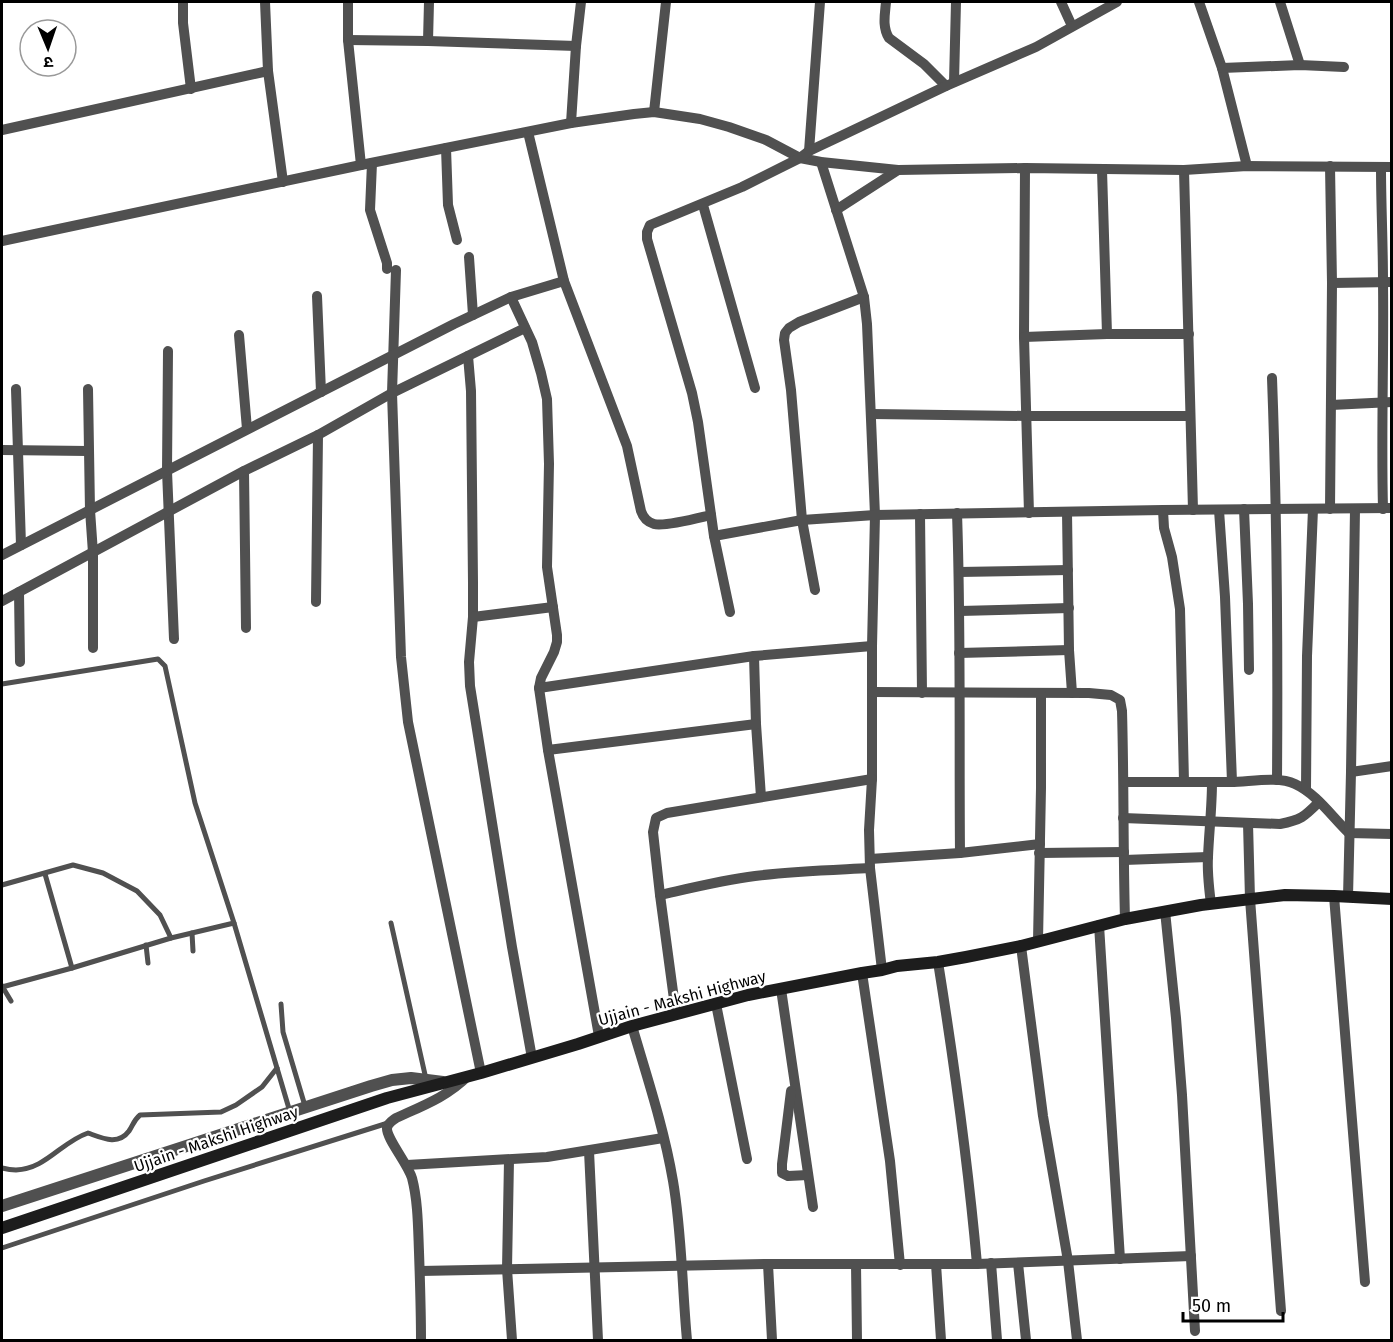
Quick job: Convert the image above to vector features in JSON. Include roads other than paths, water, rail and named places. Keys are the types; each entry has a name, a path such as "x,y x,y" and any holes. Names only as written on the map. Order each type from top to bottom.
{"main road":[{"name":"Ujjain - Makshi Highway","path":"2,1228 387,1098 482,1073 632,1026 748,995 897,966 938,962 1021,946 1125,919 1211,904 1285,895 1392,899"}],"street":[{"path":"183,2 190,88"},
{"path":"265,2 268,71 283,182"},
{"path":"348,2 348,40 367,164 369,210 391,270 392,393 400,645 408,722 482,1073"},
{"path":"428,41 429,2"},
{"path":"571,123 581,2"},
{"path":"654,112 666,2"},
{"path":"805,154 820,2"},
{"path":"886,2 885,33 889,39 950,84"},
{"path":"950,84 956,2"},
{"path":"1061,2 1072,26"},
{"path":"730,612 714,536 692,393 647,239 647,232 652,223 742,188 805,154 950,84 1036,47 1117,2"},
{"path":"1199,2 1222,68 1247,166"},
{"path":"1280,2 1300,65"},
{"path":"348,40 576,46"},
{"path":"1222,68 1300,65 1344,67"},
{"path":"2,130 268,71"},
{"path":"2,241 571,123 654,112 700,119 729,127 821,162 898,170 1025,168 1184,170 1247,166 1386,167 1387,508 875,515 802,520 714,536"},
{"path":"528,132 564,281 627,446 644,517 655,524 664,524 711,515"},
{"path":"446,148 448,205 458,240"},
{"path":"821,162 864,297 867,324 875,515 872,779 869,830 870,864 882,970"},
{"path":"1330,166 1332,283 1330,509"},
{"path":"1025,168 1024,337 1029,513"},
{"path":"836,210 898,170"},
{"path":"1102,170 1107,334"},
{"path":"1184,170 1193,510"},
{"path":"703,205 755,388"},
{"path":"469,257 473,315"},
{"path":"2,555 473,315 511,297 564,281"},
{"path":"1332,283 1387,282"},
{"path":"317,296 321,392"},
{"path":"511,297 531,342 547,399 549,464 547,567 557,642 539,688 599,1036"},
{"path":"815,590 802,520 785,333 800,322 864,297"},
{"path":"2,601 244,471 318,435 392,393 525,328"},
{"path":"1024,337 1189,334"},
{"path":"239,335 247,429"},
{"path":"168,351 167,471 174,639"},
{"path":"468,356 471,391 473,617 469,662 470,686 532,1058"},
{"path":"1272,378 1278,645 1277,780"},
{"path":"16,389 21,545"},
{"path":"88,389 88,451 93,553 93,648"},
{"path":"1331,405 1387,402"},
{"path":"872,414 1190,416"},
{"path":"316,602 318,435"},
{"path":"2,450 88,451"},
{"path":"244,471 246,628"},
{"path":"1244,509 1250,670"},
{"path":"1306,790 1307,656 1313,509"},
{"path":"1348,897 1355,509"},
{"path":"1163,510 1164,528 1175,573 1180,609 1184,782"},
{"path":"1219,510 1226,618 1232,782"},
{"path":"1066,512 1072,693"},
{"path":"957,513 960,611 960,852"},
{"path":"920,514 922,693"},
{"path":"959,572 1068,570"},
{"path":"19,592 20,662"},
{"path":"473,617 553,607"},
{"path":"960,611 1069,608"},
{"path":"539,688 754,657 872,646"},
{"path":"959,653 1070,650"},
{"path":"754,657 761,796"},
{"path":"872,692 1111,694 1120,700 1125,782 1123,818 1125,919"},
{"path":"1038,941 1041,693"},
{"path":"548,750 756,724"},
{"path":"1352,772 1392,766"},
{"path":"676,1014 653,832 656,818 667,813 761,796 872,779"},
{"path":"1125,782 1277,780 1293,783 1306,790 1349,833 1392,834"},
{"path":"1211,904 1208,857 1212,782"},
{"path":"1123,818 1280,824 1295,822 1319,802"},
{"path":"1248,823 1250,899 1281,1311"},
{"path":"660,895 753,876 960,852 1040,849 1124,856 1208,857"},
{"path":"1334,896 1365,1282"},
{"path":"1165,911 1181,1084 1195,1331"},
{"path":"1099,925 1120,1259"},
{"path":"1021,946 1042,1104 1068,1261 1077,1341"},
{"path":"938,962 961,1116 977,1264"},
{"path":"861,973 890,1161 900,1265"},
{"path":"781,989 813,1207"},
{"path":"716,1004 747,1159"},
{"path":"632,1026 672,1179 679,1222 687,1341"},
{"path":"421,1341 420,1270 414,1193 407,1165 388,1136 387,1129 389,1123 396,1118 442,1097 468,1076"},
{"path":"793,1076 782,1173 788,1176 808,1174"},
{"path":"2,1206 392,1080 411,1078 444,1083"},
{"path":"407,1165 548,1157 663,1138"},
{"path":"590,1151 598,1341"},
{"path":"509,1160 507,1269 512,1341"},
{"path":"420,1270 768,1264 977,1264 1191,1256"},
{"path":"991,1263 997,1341"},
{"path":"1018,1263 1026,1341"},
{"path":"768,1264 772,1341"},
{"path":"856,1264 857,1341"},
{"path":"936,1264 941,1341"}],"lane":[{"path":"2,684 158,659 165,666 195,803 234,923 290,1113"},
{"path":"2,885 73,865 102,873 137,891 160,915 171,938"},
{"path":"45,874 72,968"},
{"path":"390,922 427,1080"},
{"path":"11,1001 2,986 72,968 171,938 234,923"},
{"path":"192,933 193,951"},
{"path":"146,945 148,963"},
{"path":"281,1004 283,1032 306,1108"},
{"path":"2,1168 16,1170 36,1166 88,1133 114,1140 122,1138 141,1115 221,1112 236,1105 262,1087 277,1068"},
{"path":"2,1248 389,1123"}]}
